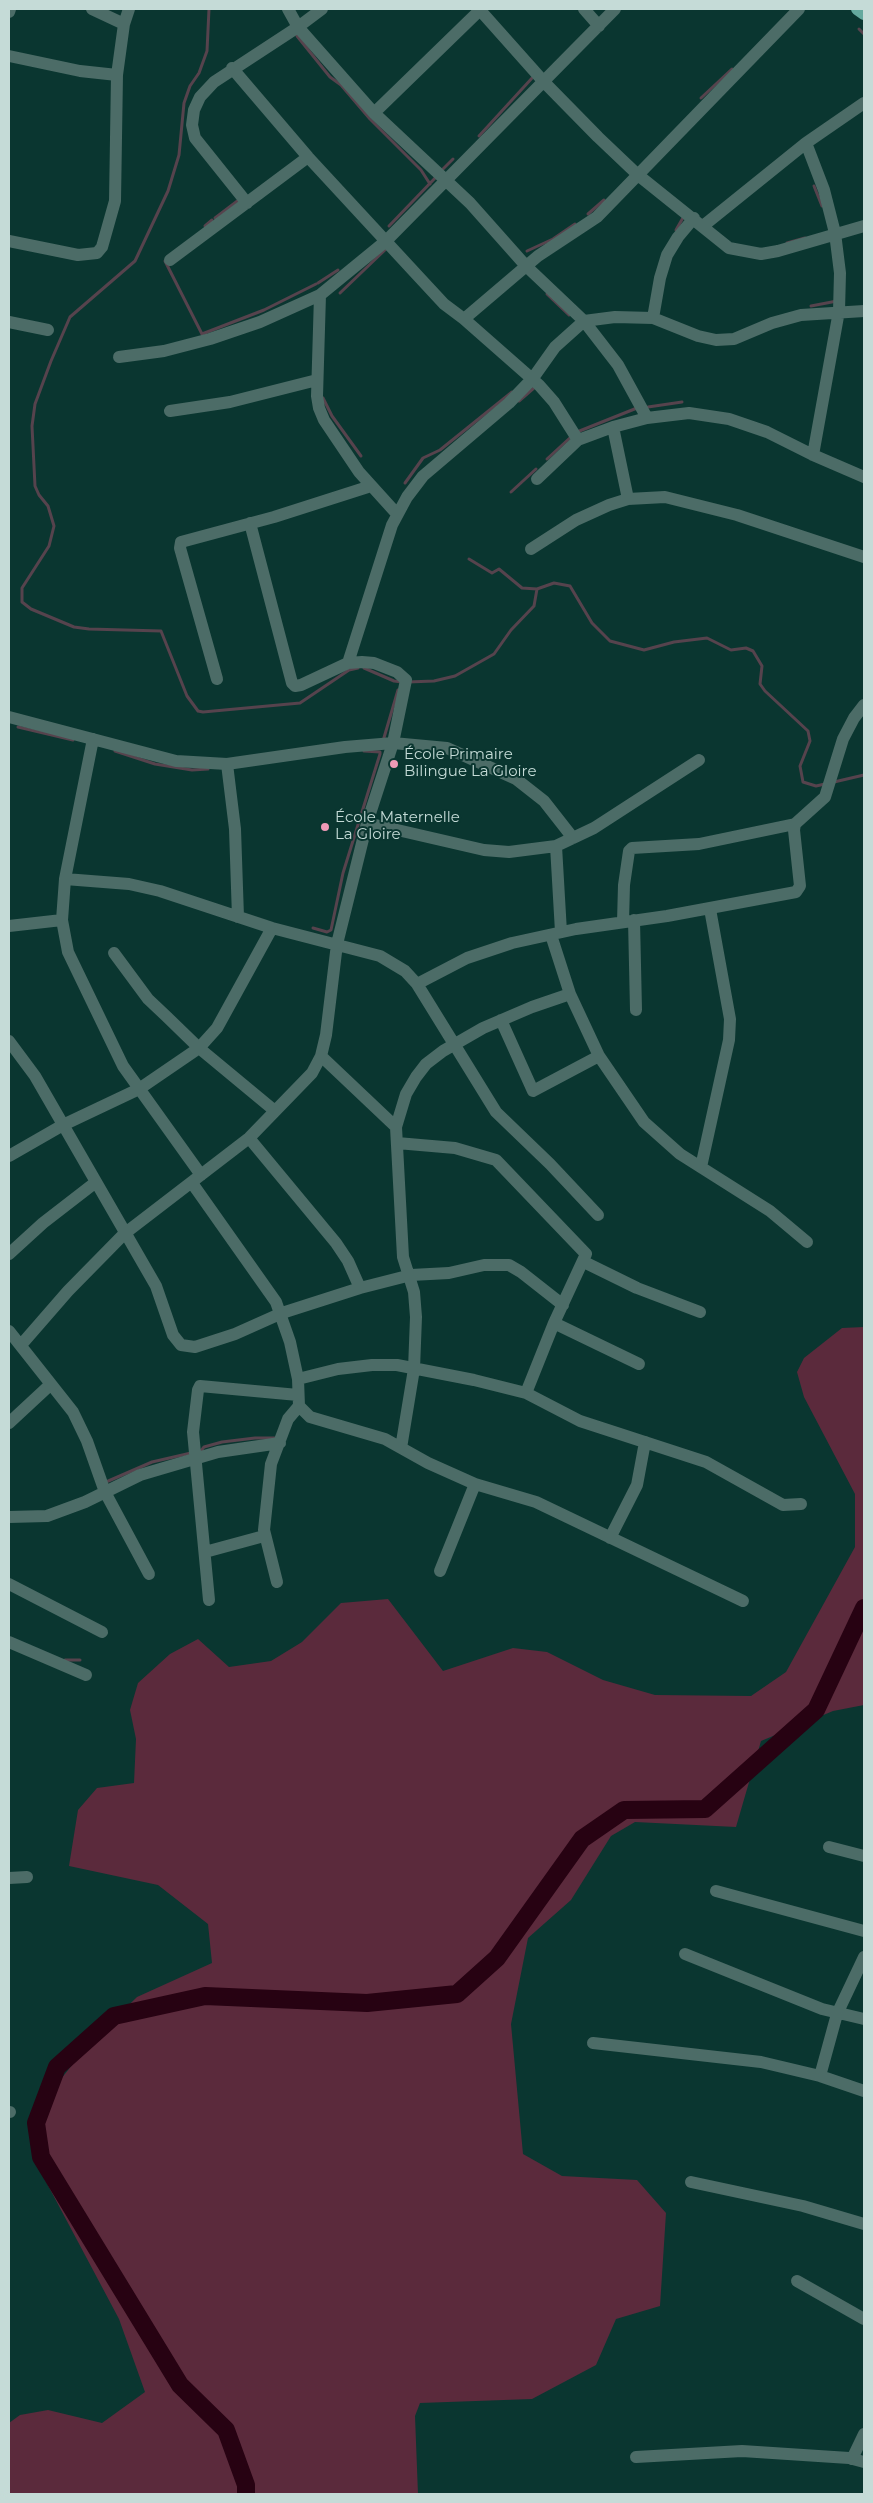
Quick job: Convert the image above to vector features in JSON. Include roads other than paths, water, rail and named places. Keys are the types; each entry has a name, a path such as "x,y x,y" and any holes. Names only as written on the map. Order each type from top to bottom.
{"main road":[{"path":"857,9 864,14"}],"street":[{"path":"92,9 124,24"},
{"path":"9,241 78,255 97,253 102,247 115,201 117,186 118,75 124,24 129,9"},
{"path":"288,9 298,27 374,113 447,180 526,266 584,321 618,365 647,418"},
{"path":"247,203 194,138 192,125 194,110 200,97 214,82 232,68 298,27 322,9"},
{"path":"374,113 479,9 544,82 638,175 729,248 761,254 778,251 864,226"},
{"path":"584,9 599,26"},
{"path":"119,357 164,351 210,339 260,322 320,295 386,241 615,9"},
{"path":"464,319 526,266 597,216 799,9"},
{"path":"9,56 80,72 118,75"},
{"path":"232,68 308,157 444,304 533,378 554,402 578,440"},
{"path":"653,318 660,278 667,255 678,237 864,103"},
{"path":"806,143 824,190 835,233 840,272 839,311 813,456"},
{"path":"170,260 308,157"},
{"path":"320,295 317,396 324,420 371,486 397,514"},
{"path":"348,663 363,611 397,514 423,476 509,403 533,378 554,347 584,321 615,317 653,318 698,336 716,340 734,339 772,323 801,315 839,311 864,311"},
{"path":"9,322 48,330"},
{"path":"170,412 230,402 317,380"},
{"path":"537,478 578,440 613,427 647,418 689,413 729,419 767,432 813,456 864,477"},
{"path":"613,427 628,499"},
{"path":"216,679 180,548 181,542 371,486"},
{"path":"531,549 576,520 609,505 628,499 665,497 737,515 864,557"},
{"path":"21,1345 68,1291 124,1234 249,1138 312,1073 321,1056 326,1035 337,944 366,823 394,744 406,680 397,672 374,663 348,663 301,686 295,686 292,683 250,523"},
{"path":"636,1010 624,885 629,851 632,848 699,844 795,824 823,800 843,740 854,718 864,705"},
{"path":"9,717 145,755 176,761 227,764 345,747 394,744 447,748 516,779 544,801 573,838"},
{"path":"93,739 65,880 62,920 68,952 123,1066 282,1313 298,1378 299,1400 310,1417 385,1440 475,1484 536,1502 743,1601"},
{"path":"366,823 484,850 509,852 556,846 594,828 699,760"},
{"path":"227,764 235,829 238,917"},
{"path":"417,984 467,958 512,943 556,933 710,909 796,892 799,890 795,824"},
{"path":"556,846 556,933 570,994 599,1056 644,1122 680,1154 770,1211 807,1242"},
{"path":"65,880 129,884 160,891 272,928 380,956 404,971 417,984 496,1112 550,1164 598,1215"},
{"path":"700,1168 729,1040 730,1019 710,909"},
{"path":"9,926 62,920"},
{"path":"9,1156 63,1125 139,1089 199,1048 217,1028 272,928"},
{"path":"114,953 148,998 199,1048 275,1111"},
{"path":"401,1448 414,1369 416,1318 411,1275 403,1257 396,1127 406,1094 426,1064 453,1044 502,1020 570,994"},
{"path":"502,1020 533,1091 599,1056"},
{"path":"9,1041 35,1076 124,1234 156,1286 172,1335 181,1346 195,1347 235,1334 282,1313 360,1288 411,1275 449,1273 484,1265 509,1265 521,1272 563,1305"},
{"path":"321,1056 396,1127"},
{"path":"249,1138 336,1243 348,1261 360,1288"},
{"path":"397,1143 455,1148 496,1160 585,1251 584,1262 554,1323 526,1393"},
{"path":"9,1254 43,1223 96,1182"},
{"path":"584,1262 637,1288 700,1312"},
{"path":"554,1323 639,1364"},
{"path":"9,1331 72,1412 87,1441 105,1492 149,1574"},
{"path":"298,1378 364,1365 394,1365 474,1380 526,1393 580,1421 706,1462 783,1505 801,1504"},
{"path":"9,1423 50,1384"},
{"path":"209,1600 193,1432 197,1393 200,1386 299,1400"},
{"path":"277,1582 264,1536 272,1464 299,1400"},
{"path":"610,1538 637,1485 646,1442"},
{"path":"9,1517 46,1516 105,1492 140,1475 195,1455 280,1443"},
{"path":"440,1571 475,1484"},
{"path":"205,1552 264,1536"},
{"path":"9,1584 102,1632"},
{"path":"9,1642 86,1675"},
{"path":"829,1847 864,1856"},
{"path":"9,1878 27,1878"},
{"path":"716,1891 864,1931"},
{"path":"685,1954 838,2014 864,2019"},
{"path":"820,2076 838,2014 864,1957"},
{"path":"593,2043 739,2058 820,2076 864,2091"},
{"path":"691,2182 803,2206 864,2224"},
{"path":"797,2281 864,2319"},
{"path":"636,2457 742,2451 858,2460 864,2434"}],"waterway":[{"path":"209,9 207,51 199,73 190,86 184,103 179,155 168,191 135,261 70,317 35,404 32,426 35,486 39,495 48,506 54,526 49,546 22,588 22,602 31,609 74,627 161,631 187,696 198,711 203,712 300,703 349,670 358,668"},
{"path":"859,29 864,34"},
{"path":"297,36 330,77 341,85 370,119 421,170 430,184"},
{"path":"701,98 732,69"},
{"path":"479,136 533,77"},
{"path":"441,171 453,159"},
{"path":"389,226 437,176"},
{"path":"814,186 822,206"},
{"path":"215,218 240,199"},
{"path":"588,214 604,200"},
{"path":"676,230 684,216"},
{"path":"205,226 212,220"},
{"path":"527,251 553,239 575,224"},
{"path":"787,243 805,238"},
{"path":"340,293 387,248"},
{"path":"165,261 204,338"},
{"path":"318,283 338,270"},
{"path":"202,334 264,310 316,284"},
{"path":"547,294 569,315"},
{"path":"811,306 837,301"},
{"path":"519,401 535,387"},
{"path":"405,483 423,458 440,450 512,392"},
{"path":"323,398 332,416 361,456"},
{"path":"648,407 682,402"},
{"path":"577,432 637,408"},
{"path":"547,459 572,436"},
{"path":"511,492 536,469"},
{"path":"469,559 492,573 499,569 522,588 537,589 554,583 570,586 592,623 610,641 644,650 674,642 707,638 731,650 746,648 753,651 762,666 760,684 765,691 808,731 810,741 800,766 803,782 816,786 825,784"},
{"path":"408,682 434,681 455,676 494,654 511,630 534,606 537,589"},
{"path":"364,668 394,681 402,682"},
{"path":"383,741 398,690"},
{"path":"18,727 73,740"},
{"path":"115,751 155,764 192,770 208,769"},
{"path":"313,928 327,932 331,930 343,873 380,754 380,752 364,751"},
{"path":"834,782 864,775"},
{"path":"200,1452 204,1447 222,1442 255,1438 277,1438"},
{"path":"106,1482 152,1462 191,1453"},
{"path":"246,2494 246,2485 226,2430 180,2385 41,2157 36,2123 57,2067 114,2016 205,1996 367,2003 457,1994 497,1958 582,1839 624,1810 705,1809 816,1710 864,1608"},
{"path":"65,1660 80,1660"}],"place":[{"name":"École Primaire Bilingue La Gloire","path":"394,764"},
{"name":"École Maternelle La Gloire","path":"325,827"}]}
